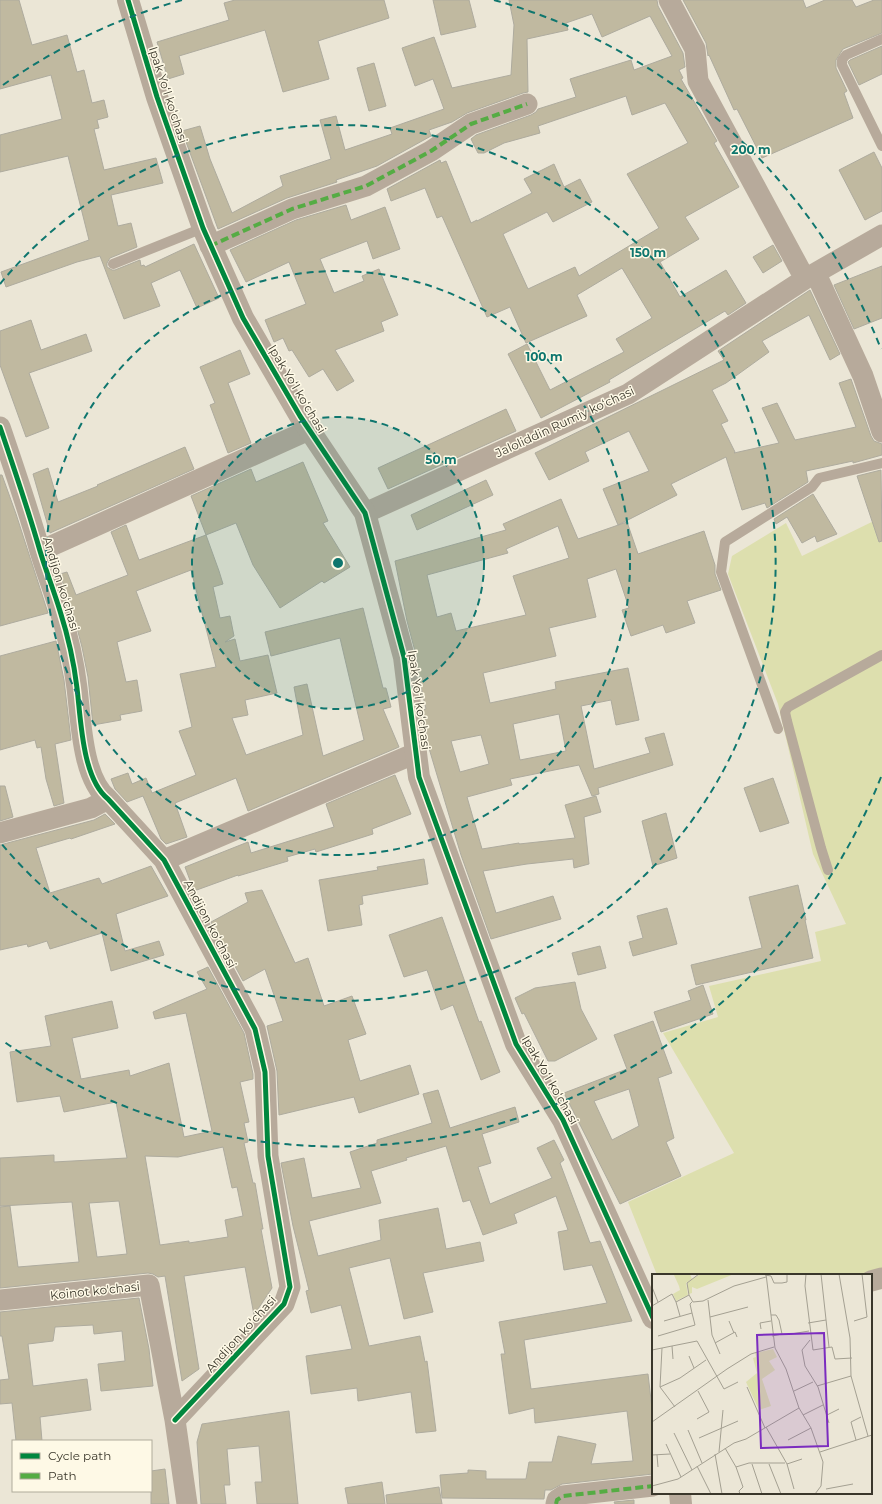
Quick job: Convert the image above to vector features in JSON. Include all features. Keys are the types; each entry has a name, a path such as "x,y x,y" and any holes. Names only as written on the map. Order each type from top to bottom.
{"street":[{"name":"Ipak Yoʻl koʻchasi","path":"128,0 157,97 207,237 243,318 309,430 366,513 404,657 419,777 516,1044 563,1120 652,1316"},
{"path":"670,0 695,49 698,81 810,276 863,376 882,432"},
{"path":"207,237 366,186 431,151 471,124 527,104"},
{"name":"Jaloliddin Rumiy koʻchasi","path":"366,513 628,394 810,276 882,235"},
{"name":"Andijon koʻchasi","path":"0,427 61,612 75,673 85,751 94,782 101,793 164,860 255,1029 265,1072 268,1156 290,1286 284,1304 175,1420"},
{"name":"Andijon koʻchasi","path":"40,551 309,430"},
{"path":"164,860 416,753"},
{"path":"0,833 91,808 108,799"},
{"path":"872,1281 882,1278"},
{"name":"Koinot ko'chasi","path":"0,1300 149,1286 175,1420"},
{"path":"175,1420 187,1504"},
{"path":"556,1504 557,1500 563,1496 652,1486"},
{"path":"680,1494 681,1504"}],"lane":[{"path":"882,39 846,56 842,60 842,65 882,146"},
{"path":"113,264 207,237"},
{"path":"778,729 721,572 725,542 812,487 819,478 882,463"},
{"path":"828,870 785,712 788,707 882,655"}],"green space":[{"path":"882,517 882,1273 872,1275 657,1274 628,1202 734,1153 663,1033 718,1017 709,986 821,961 815,932 846,924 813,854 778,704 728,574 732,556 786,523 802,556"}],"building":[{"path":"0,0 19,0 32,45 67,35 77,72 84,70 92,103 104,100 108,117 97,120 99,128 94,129 104,170 156,158 163,183 111,195 118,226 131,223 137,247 110,258 107,263 107,267 115,270 140,260 141,266 144,265 145,267 194,244 219,298 197,308 180,270 151,283 160,306 124,319 100,256 77,262 6,287 1,272 89,240 68,156 0,172 0,135 62,119 51,75 0,89"},
{"path":"235,0 384,0 389,18 318,41 329,79 283,92 265,30 179,56 184,74 168,79 157,42 229,20 224,3"},
{"path":"433,0 469,0 476,27 441,35"},
{"path":"509,0 657,0 658,6 683,53 685,67 679,70 683,78 681,79 717,141 714,143 739,187 685,217 699,239 660,262 680,297 726,270 746,303 728,315 725,311 609,380 610,382 541,418 508,354 527,344 550,390 624,352 616,339 652,318 622,268 577,295 587,316 526,343 510,307 487,317 442,216 437,218 425,188 391,201 387,189 440,160 441,163 446,161 471,223 532,193 524,179 554,164 564,187 580,179 592,202 553,222 547,212 503,234 528,289 575,267 579,276 659,228 627,174 688,143 665,103 632,115 626,96 538,126 540,133 504,143 484,153 478,153 471,139 476,135 531,115 538,109 576,97 570,79 631,60 634,70 672,56 650,16 602,37 592,14 566,23 568,30 527,39 528,92 467,113 452,122 429,130 431,136 377,166 336,180 337,182 287,198 218,229 182,131 200,126 210,159 232,213 283,186 280,176 331,159 320,120 336,116 345,150 392,134 390,128 444,109 433,79 415,86 402,48 434,37 452,88 511,75 514,25"},
{"path":"683,0 803,0 806,8 825,0 852,0 856,7 874,0 882,0 882,33 843,49 836,60 836,68 847,91 844,93 853,118 762,158 737,109 734,110 709,55 708,56 706,43"},
{"path":"882,46 882,74 859,85 848,62"},
{"path":"374,63 386,106 369,111 357,68"},
{"path":"874,152 882,168 882,211 865,220 839,170"},
{"path":"346,205 351,220 385,207 400,249 373,259 367,241 320,259 334,293 364,281 362,276 379,269 398,315 381,322 384,331 335,350 354,381 337,391 323,369 309,377 292,350 289,351 283,338 274,342 265,320 306,304 289,262 246,282 230,250 296,220"},
{"path":"773,245 782,261 763,273 753,257"},
{"path":"882,266 882,318 854,329 834,285"},
{"path":"810,290 840,354 830,360 809,315 762,341 769,352 726,383 712,390 728,421 721,424 735,452 734,453 779,443 762,408 777,403 795,440 856,427 839,383 851,379 871,436 874,441 882,444 882,455 853,463 853,461 806,471 808,482 767,508 765,503 742,510 726,457 671,484 677,495 618,525 603,489 649,471 629,431 585,452 589,461 549,480 535,453 724,360 718,351"},
{"path":"31,320 41,350 86,334 92,351 29,373 49,428 26,437 0,365 0,331"},
{"path":"240,350 250,374 228,383 251,443 228,453 210,405 215,403 200,367"},
{"path":"506,409 516,431 388,489 378,468"},
{"path":"185,447 194,469 50,533 33,474 48,468 58,502 98,486 97,485"},
{"path":"303,462 328,521 323,523 350,567 324,583 322,581 280,608 253,565 236,523 206,535 191,496 251,469 256,482"},
{"path":"881,470 882,541 879,542 857,476"},
{"path":"0,475 2,475 16,514 48,613 0,626"},
{"path":"486,480 493,495 417,530 411,515"},
{"path":"813,494 837,534 817,542 815,536 802,543 787,517 776,524 774,519"},
{"path":"561,499 578,539 627,522 638,554 704,531 715,565 715,574 721,590 687,601 695,623 666,633 663,625 631,636 622,610 629,608 616,569 587,579 596,617 549,628 556,656 483,673 490,703 556,689 555,682 628,668 639,720 616,725 611,700 581,706 594,769 650,753 645,738 664,733 673,765 598,788 599,794 592,796 579,765 510,779 512,785 467,797 482,849 519,843 575,838 565,805 596,796 601,812 584,817 589,864 574,868 573,859 483,871 496,913 553,896 561,919 491,939 461,855 428,745 423,710 426,709 416,655 407,621 395,561 506,530 503,524","holes":["558,526 569,558 513,576 526,615 456,631 451,613 437,617 427,575 508,553 506,549","559,714 566,751 520,760 513,724","481,735 489,764 460,772 451,741"]},
{"path":"126,525 139,560 206,535 223,584 213,587 220,618 230,616 234,636 225,642 235,639 240,661 268,655 277,693 245,700 248,715 232,718 246,755 303,735 294,687 307,684 323,756 364,740 340,638 271,656 265,632 363,608 383,688 386,688 391,707 383,709 399,747 248,811 236,778 175,803 187,837 166,844 161,839 143,796 127,802 115,789 111,779 128,773 132,784 146,778 152,793 196,775 179,731 192,727 180,674 216,667 191,570 136,591 151,631 117,642 126,682 137,680 142,711 120,715 121,720 93,725 88,677 82,647 60,574 67,572 76,595 128,575 111,532"},
{"path":"56,641 64,680 71,740 55,744 64,803 54,806 46,779 41,747 37,748 35,740 0,750 0,656"},
{"path":"395,775 411,814 372,829 373,834 316,852 315,849 287,857 288,861 238,875 194,891 185,867 248,842 251,853 334,827 326,804"},
{"path":"773,778 789,823 760,832 744,788"},
{"path":"0,786 5,786 13,817 0,821"},
{"path":"666,813 677,858 653,866 642,821"},
{"path":"105,814 115,824 71,839 70,838 36,848 50,893 99,878 102,884 151,866 168,896 116,914 125,951 159,941 164,955 111,971 102,933 50,949 47,941 28,947 27,944 0,950 0,845 94,820"},
{"path":"424,859 428,884 362,896 363,904 359,905 362,925 328,931 319,880 378,870 377,867"},
{"path":"798,885 813,958 696,985 691,965 762,948 749,897"},
{"path":"262,890 295,963 308,958 324,1006 352,996 366,1034 348,1040 360,1081 410,1065 419,1094 359,1113 354,1097 279,1115 277,1071 267,1026 283,1021 265,969 243,981 211,922 248,902 245,893"},
{"path":"667,908 677,944 633,956 629,942 643,938 637,916"},
{"path":"442,917 479,1022 481,1021 500,1072 481,1080 453,1005 441,1010 427,970 404,977 389,935"},
{"path":"600,946 606,968 578,975 572,953"},
{"path":"208,967 244,1033 253,1079 240,1082 249,1122 244,1123 248,1142 244,1143 253,1183 255,1183 263,1229 261,1229 272,1288 254,1315 245,1267 184,1276 199,1369 182,1381 165,1276 158,1277 148,1273 0,1288 0,1207 10,1206 18,1267 79,1262 72,1202 0,1206 0,1158 54,1155 54,1162 127,1158 116,1102 64,1112 60,1096 17,1102 10,1052 51,1046 45,1016 112,1001 118,1028 72,1038 81,1079 129,1070 130,1076 169,1063 184,1137 212,1131 186,1013 155,1019 153,1012 207,989 197,972","holes":["223,1147 232,1188 237,1187 243,1216 225,1220 228,1237 189,1243 189,1241 160,1245 145,1156 178,1157","119,1201 127,1254 97,1257 89,1203"]},
{"path":"575,982 581,1009 597,1039 555,1061 548,1061 524,1013 522,1014 515,998 535,988"},
{"path":"703,985 713,1014 661,1032 654,1012 691,1000 688,991"},
{"path":"653,1021 672,1073 658,1078 674,1138 666,1142 681,1176 620,1204 564,1093 627,1069 614,1035","holes":["629,1089 639,1126 612,1140 594,1101"]},
{"path":"438,1090 450,1128 515,1107 519,1122 482,1134 491,1163 478,1167 490,1204 552,1178 537,1148 554,1140 564,1160 560,1163 590,1243 600,1241 632,1321 524,1340 531,1389 648,1374 652,1408 652,1474 562,1484 551,1490 545,1490 544,1499 442,1498 440,1475 468,1473 468,1470 486,1471 486,1479 526,1479 529,1462 552,1462 558,1436 596,1444 591,1464 633,1461 627,1411 535,1423 534,1408 509,1414 501,1354 505,1354 499,1322 607,1303 592,1265 564,1270 558,1232 568,1230 556,1196 514,1214 517,1223 483,1235 470,1200 463,1202 446,1146 406,1158 407,1160 371,1171 381,1203 309,1221 318,1256 381,1240 379,1220 438,1208 446,1249 480,1242 484,1261 423,1273 433,1312 404,1319 390,1258 349,1268 369,1346 420,1336 425,1362 427,1361 436,1431 416,1433 411,1392 358,1401 357,1388 311,1394 306,1356 352,1349 341,1305 311,1313 306,1291 309,1290 293,1226 281,1163 304,1158 312,1198 361,1188 350,1152 377,1143 377,1140 432,1123 423,1094"},
{"path":"139,1298 149,1349 153,1386 101,1391 98,1364 125,1361 122,1331 94,1334 93,1325 55,1327 53,1341 28,1344 33,1386 87,1379 91,1410 40,1417 42,1440 16,1440 12,1403 0,1404 0,1380 9,1379 2,1336 0,1336 0,1312"},
{"path":"289,1411 298,1504 257,1504 255,1482 262,1482 259,1446 227,1449 230,1485 224,1485 226,1504 201,1504 197,1442 202,1424"},
{"path":"165,1469 169,1504 151,1504 152,1471"},
{"path":"382,1482 385,1504 348,1504 345,1488"},
{"path":"439,1487 442,1504 387,1504 386,1495"},
{"path":"634,1500 634,1504 615,1504 614,1502"}],"marked path":[{"path":"210,246 292,209 366,186 431,151 471,124 527,104"},
{"path":"556,1504 557,1500 563,1496 652,1486"}],"cycle path":[{"path":"128,0 157,97 203,228 243,318 300,416 365,513 404,657 419,777 516,1044 563,1120 652,1316"},
{"path":"0,427 66,630 76,679 84,748 93,777 99,790 164,860 255,1029 265,1072 268,1156 290,1287 284,1304 175,1420"}]}
